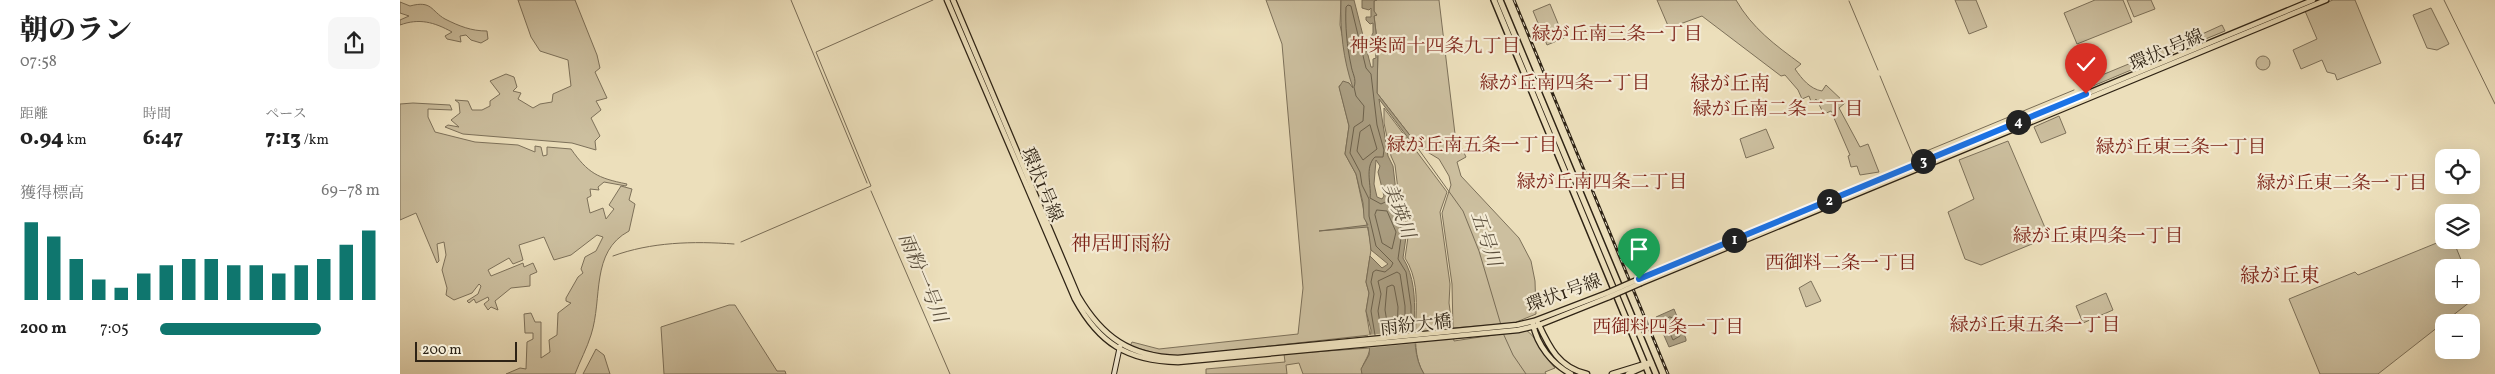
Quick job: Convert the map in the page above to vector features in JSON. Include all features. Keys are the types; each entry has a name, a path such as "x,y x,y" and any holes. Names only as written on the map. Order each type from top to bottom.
{"highway":[{"path":"1494,0 1649,374"},
{"path":"1500,0 1656,374"}],"main road":[{"name":"環状1号線","path":"948,0 1074,299 1092,327 1120,347 1151,355 1178,358 1316,347"},
{"name":"環状1号線","path":"953,0 1078,296 1096,324 1120,347"},
{"name":"環状1号線","path":"1833,202 2313,0"},
{"name":"環状1号線","path":"1517,327 1536,326 1753,234 2326,0"},
{"name":"環状1号線","path":"1517,327 1608,295"},
{"path":"1534,321 1545,352 1557,366 1571,374"},
{"path":"1536,326 1546,344 1556,356 1569,367 1587,374"},
{"name":"雨紛大橋","path":"1316,347 1517,327"},
{"path":"1114,374 1120,347"},
{"path":"1628,374 1651,362"},
{"path":"1612,374 1645,365"}],"shaded area":[{"path":"518,0 575,0 597,55 600,68 595,72 607,98 596,101 601,110 591,118 600,136 595,141 596,150 572,143 463,134 445,127 448,125 459,127 451,120 460,113 459,103 455,100 468,101 472,110 482,110 490,106 490,101 500,94 490,81 506,74 514,77 517,87 513,91 521,93 518,99 533,108 540,104 552,102 553,94 571,86 568,60 540,51 531,37"},
{"path":"1266,0 1341,0 1340,25 1354,91 1349,83 1339,86 1349,126 1345,154 1356,174 1370,239 1371,250 1366,282 1369,293 1366,311 1370,335 1179,356 1162,355 1130,346 1132,342 1159,349 1298,334 1303,288 1282,44"},
{"path":"1439,0 1455,134 1466,157 1457,162 1461,176 1519,238 1531,261 1535,281 1536,314 1514,323 1453,328 1452,284 1442,213 1451,185 1449,176 1439,159 1419,147 1377,93 1378,48 1374,16 1377,15 1374,12 1374,1"},
{"path":"1657,0 1736,0 1757,28 1801,64 1795,69 1807,83 1822,91 1826,85 1845,103 1839,108 1860,147 1868,144 1879,172 1860,175 1857,166 1851,167 1848,156 1850,155 1831,111 1824,114 1816,99 1812,104 1809,96 1802,99 1798,90 1785,75 1781,76 1702,16 1669,28"},
{"path":"1955,0 1976,0 1987,27 1969,34"},
{"path":"2095,0 2123,0 2132,22 2077,44 2064,13"},
{"path":"2127,0 2151,0 2155,9 2134,17"},
{"path":"2333,0 2355,0 2381,63 2337,80 2335,74 2327,72 2322,60 2301,69 2293,50 2317,39 2305,11"},
{"path":"400,2 410,6 427,5 440,16 455,24 470,29 487,31 488,39 481,43 471,40 466,35 460,36 461,42 447,39 445,36 452,32 426,22 400,25 400,20 409,16 400,13"},
{"path":"1550,4 1564,38 1547,45 1533,11"},
{"path":"2431,8 2449,44 2437,50 2427,48 2413,15"},
{"path":"2222,25 2225,31 2191,45 2189,40"},
{"path":"2172,46 2174,52 2093,86 2090,80"},
{"path":"2260,56 2266,56 2270,63 2266,70 2260,70 2256,66 2256,60"},
{"path":"400,104 450,105 452,110 428,109 428,117 435,132 475,142 518,145 535,152 535,146 541,147 543,156 547,155 547,147 571,149 583,164 594,173 601,177 627,184 626,186 604,182 598,187 599,190 590,189 591,196 587,198 590,213 603,208 606,219 614,209 609,205 621,186 632,189 629,200 635,204 629,231 617,240 608,251 603,263 591,335 575,374 506,374 520,368 526,369 527,342 533,339 533,333 525,333 524,314 531,313 535,322 541,322 541,358 550,352 549,340 557,335 558,313 571,303 566,301 566,298 578,277 583,273 581,269 585,257 596,251 603,237 597,235 571,255 554,260 544,237 519,245 523,260 513,264 509,258 488,270 491,276 523,263 524,267 533,263 537,272 530,275 530,286 511,288 495,301 498,310 491,307 488,310 484,304 489,300 488,297 476,303 474,299 469,303 467,301 478,294 481,286 479,284 472,293 454,300 446,295 447,288 442,270 446,255 444,242 437,244 439,261 437,263 416,213 400,220"},
{"path":"1384,108 1447,192 1440,212 1450,284 1449,303 1454,341 1526,330 1555,368 1545,372 1546,374 1424,374 1418,361 1416,348 1415,287 1412,272 1405,258 1409,230 1400,206 1395,165 1391,156 1384,123"},
{"path":"2059,116 2066,133 2041,143 2034,127"},
{"path":"1766,129 1774,148 1746,158 1740,139"},
{"path":"2008,141 2049,237 1981,265 1965,259 1948,212 1974,199 1959,160"},
{"path":"2435,244 2435,249 2457,249 2461,259 2435,259 2435,304 2467,304 2455,314 2435,314 2435,329 2378,374 2320,374 2289,299 2355,272 2358,275"},
{"path":"1811,281 1821,301 1806,307 1799,288"},
{"path":"2106,293 2113,310 2083,323 2076,306"},
{"path":"729,305 735,305 777,371 785,371 786,374 664,374 661,327"},
{"path":"1370,348 1362,368 1362,374 1303,374 1299,363 1286,365 1287,374 1206,374 1206,369 1285,362 1284,354"},
{"path":"596,349 604,355 610,374 583,374"}],"water":[{"name":"美瑛川","path":"1341,0 1354,0 1371,67 1373,67 1373,59 1376,58 1375,49 1371,48 1372,42 1368,42 1373,33 1373,23 1370,24 1366,20 1366,17 1371,17 1371,8 1369,10 1362,8 1362,0 1377,0 1374,1 1374,11 1377,15 1374,16 1378,48 1377,93 1419,147 1417,150 1379,99 1388,156 1393,166 1398,208 1407,230 1403,258 1410,272 1413,287 1416,348 1418,361 1424,374 1362,374 1361,369 1369,355 1371,330 1366,311 1369,293 1366,282 1370,256 1382,268 1388,264 1371,250 1368,227 1319,231 1368,225 1364,218 1363,203 1356,174 1345,154 1349,126 1339,87 1343,81 1349,83 1353,88 1345,55","holes":["1376,160 1380,166 1378,172 1384,196 1382,199 1377,197 1374,184"]},
{"path":"1674,309 1686,341 1669,347 1656,317"}],"pier":[{"path":"1419,330 1419,343 1367,348 1368,335"}],"waterway":[{"name":"雨粉一号川","path":"791,0 867,183"},
{"name":"雨粉一号川","path":"741,242 871,186 816,52 933,0"},
{"path":"2444,0 2495,104"},
{"path":"1849,1 1878,70"},
{"path":"1880,76 1913,156 1915,156"},
{"path":"1924,152 2074,90"},
{"name":"五号川","path":"1417,147 1463,211 1479,251 1501,325"},
{"name":"雨粉一号川","path":"871,191 950,374"},
{"path":"613,256 657,245 734,244"},
{"name":"五号川","path":"1503,333 1513,355 1526,374"}],"railway":[{"path":"1514,0 1668,374"}],"district":[{"name":"緑が丘南三条一丁目","path":"1617,35"},
{"name":"神楽岡十四条九丁目","path":"1435,47"},
{"name":"緑が丘南四条一丁目","path":"1565,84"},
{"name":"緑が丘南","path":"1730,85"},
{"name":"緑が丘南二条二丁目","path":"1778,110"},
{"name":"緑が丘南五条一丁目","path":"1472,146"},
{"name":"緑が丘東三条一丁目","path":"2181,148"},
{"name":"緑が丘南四条二丁目","path":"1602,183"},
{"name":"緑が丘東二条一丁目","path":"2342,184"},
{"name":"緑が丘東四条一丁目","path":"2098,237"},
{"name":"神居町雨紛","path":"1121,245"},
{"name":"西御料二条一丁目","path":"1841,264"},
{"name":"緑が丘東","path":"2280,277"},
{"name":"緑が丘東五条一丁目","path":"2035,326"},
{"name":"西御料四条一丁目","path":"1668,328"}],"route":[{"path":"1639,279 2086,94"}]}
